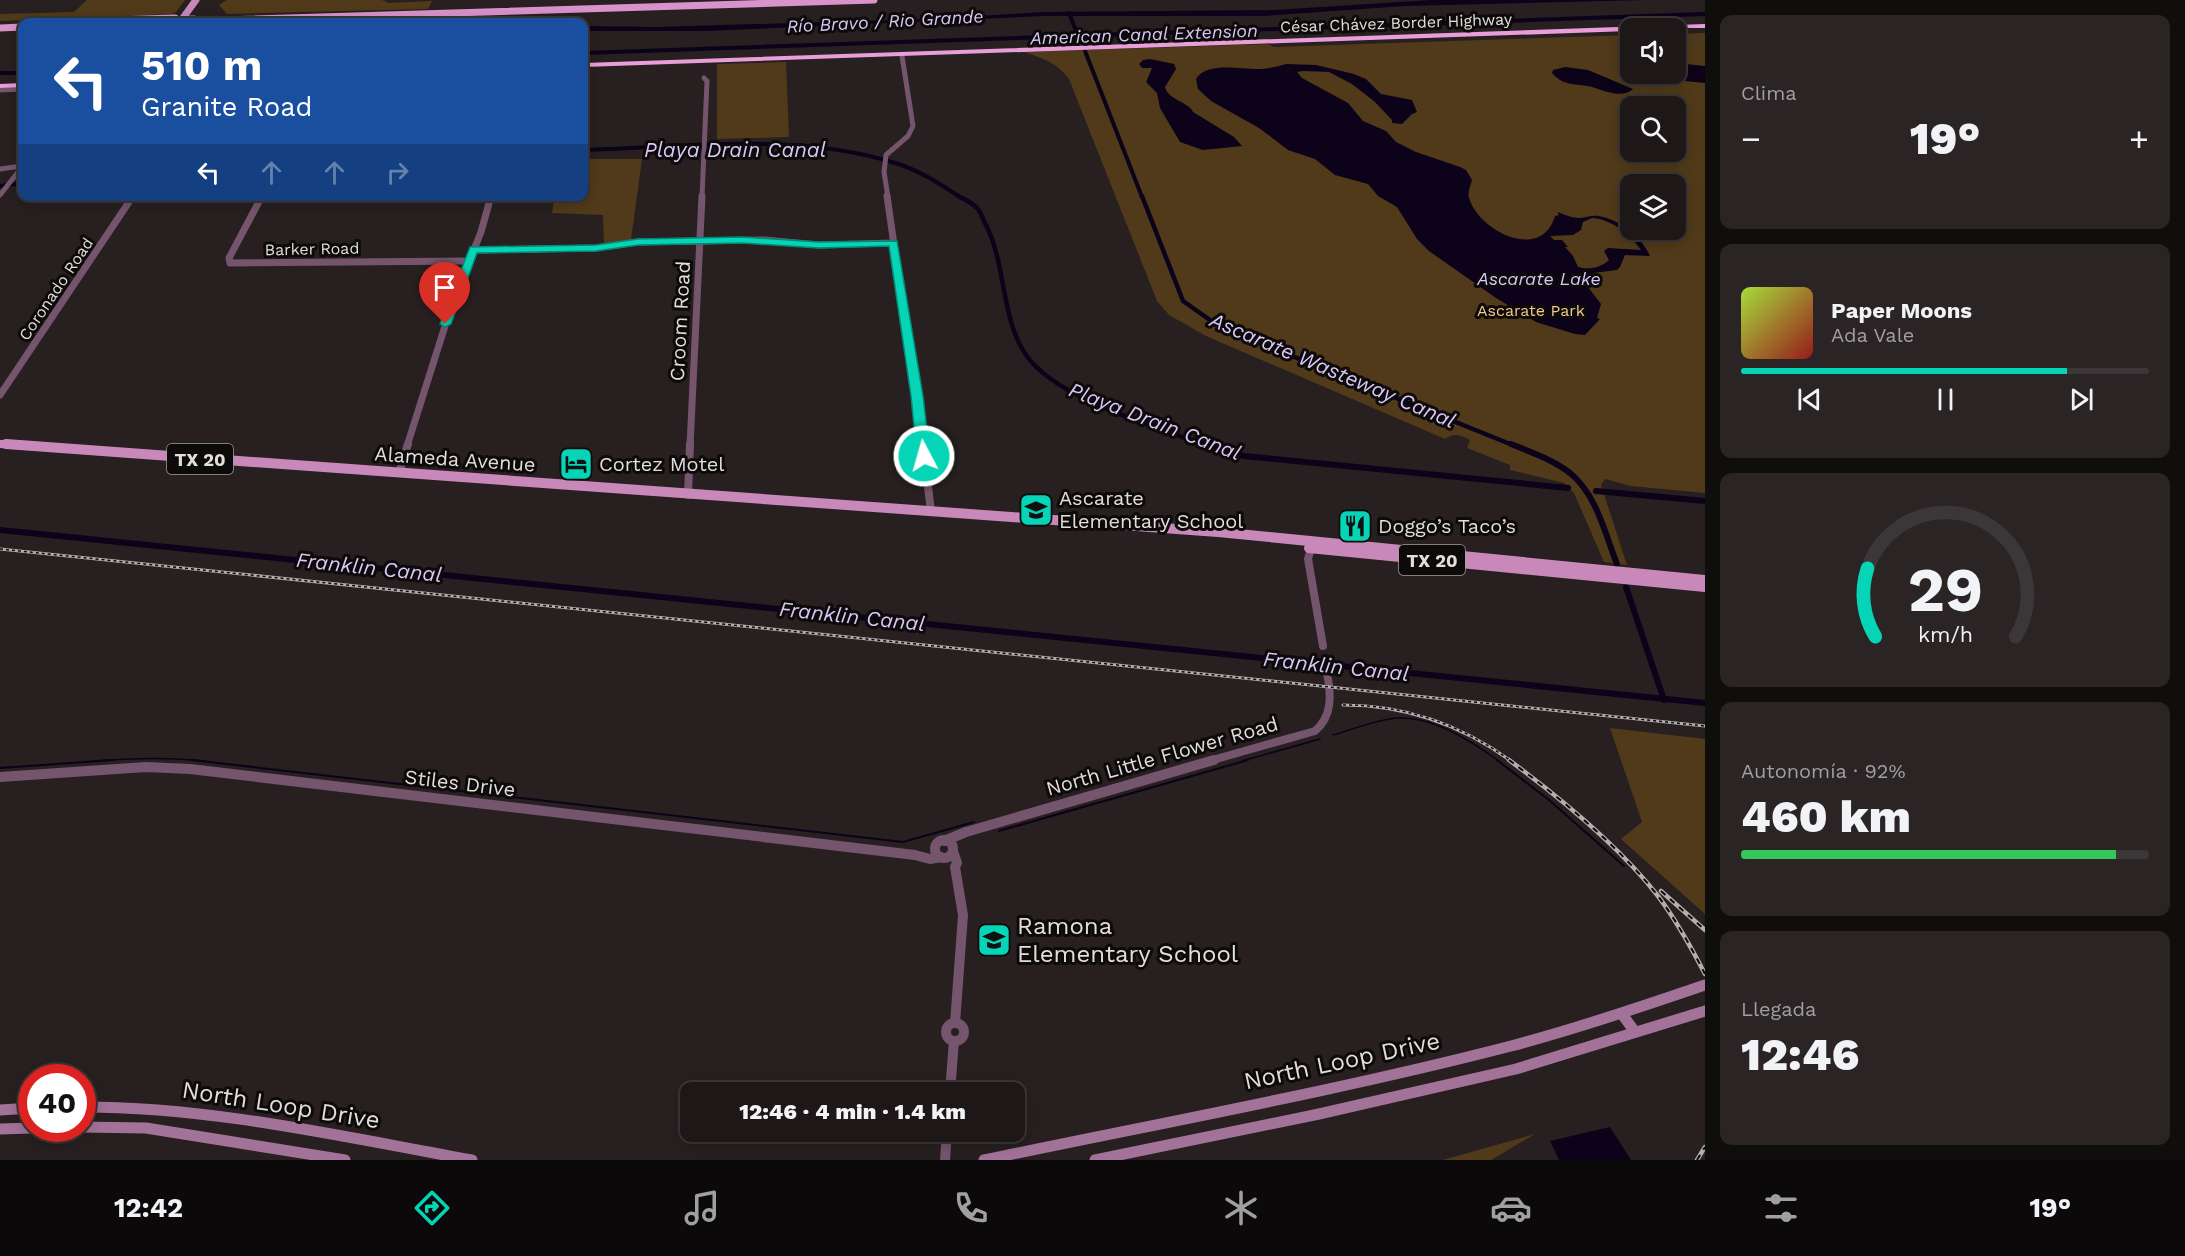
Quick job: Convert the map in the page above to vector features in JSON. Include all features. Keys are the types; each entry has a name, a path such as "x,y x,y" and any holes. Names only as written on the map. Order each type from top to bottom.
{"highway":[{"path":"289,18 732,0"},
{"path":"687,2 774,0"},
{"path":"802,2 816,0"},
{"path":"273,18 874,0"},
{"path":"156,18 172,15 180,18"},
{"path":"272,18 311,17"},
{"name":"César Chávez Border Highway","path":"588,63 1705,23"},
{"path":"0,28 18,27"},
{"path":"0,81 18,80"},
{"path":"0,88 18,87"}],"main road":[{"path":"180,18 191,0"},
{"path":"180,18 196,0"},
{"name":"Alameda Avenue","path":"0,444 1160,530 1173,534 1705,580"},
{"name":"Alameda Avenue","path":"1312,545 1705,587"},
{"name":"North Loop Drive","path":"984,1160 1335,1087 1544,1038 1705,985"},
{"path":"1095,1160 1319,1114 1516,1069 1705,1011"},
{"path":"1622,1014 1635,1032"},
{"name":"North Loop Drive","path":"96,1107 126,1107 220,1115 439,1157 472,1160"},
{"path":"0,1110 18,1109"},
{"name":"North Loop Drive","path":"96,1127 146,1128 345,1160"},
{"path":"0,1129 18,1128"}],"street":[{"path":"902,56 914,126 908,136 884,159 931,512"},
{"name":"Croom Road","path":"688,495 705,147 707,81 704,78"},
{"path":"0,169 18,167"},
{"path":"0,195 18,172"},
{"name":"Coronado Road","path":"0,395 130,201"},
{"name":"Barker Road","path":"259,201 229,258 230,263 470,261"},
{"path":"399,473 452,304 470,261 489,201"},
{"path":"473,250 596,248 638,242 765,240 819,245 894,243"},
{"path":"1312,545 1308,559 1323,646"},
{"name":"North Little Flower Road","path":"940,843 1046,808 1315,731 1323,724 1328,714 1330,697 1327,673"},
{"name":"Stiles Drive","path":"0,777 146,767 190,769 915,855 930,859 948,854"},
{"path":"948,854 959,836"},
{"path":"940,843 935,852 948,854"},
{"path":"915,855 940,843 950,844 948,854 955,867 963,915 955,1023 962,1026 964,1033 962,1038 954,1041 951,1082"},
{"path":"945,1160 946,1142"}],"green space":[{"path":"87,0 185,0 172,14 18,18 18,20 0,21 0,14 74,12"},
{"path":"227,0 382,0 389,3 432,1 428,9 227,14 219,5"},
{"name":"Ascarate Park","path":"1705,33 1705,493 1631,486 1605,479 1601,485 1627,565 1604,562 1574,493 1564,483 1510,470 1510,465 1467,448 1470,440 1464,437 1454,435 1445,439 1206,336 1169,315 1157,301 1069,79 1055,65 1024,52 1268,44 1274,47 1620,35 1620,84 1686,84 1686,34"},
{"path":"786,62 789,137 717,139 717,64"},
{"path":"588,159 642,159 631,240 604,244 603,215 552,213 554,201 588,201"},
{"path":"1610,728 1705,739 1705,914 1621,839 1642,822"},
{"path":"1535,1134 1491,1160 1443,1160"}],"water":[{"name":"Río Bravo / Rio Grande","path":"1432,0 1645,0 1404,6 1264,16 1044,16 706,31 588,31 588,26 657,27 929,19 1043,12 1274,10"},
{"path":"1150,59 1174,64 1176,69 1165,87 1170,95 1234,137 1242,146 1203,150 1180,142 1160,108 1157,93 1146,82 1152,68 1142,68 1139,64 1143,60"},
{"name":"Ascarate Lake","path":"1286,64 1316,65 1366,79 1381,94 1412,100 1417,112 1402,124 1392,123 1392,120 1375,102 1352,84 1329,72 1297,72 1302,78 1348,103 1363,121 1386,131 1396,142 1416,152 1466,170 1472,180 1469,198 1475,210 1497,231 1511,237 1525,239 1537,237 1548,230 1555,216 1559,215 1557,212 1576,218 1598,216 1620,224 1620,229 1606,221 1592,218 1583,222 1581,230 1573,235 1550,236 1554,240 1562,240 1578,267 1594,268 1606,263 1609,260 1604,251 1608,248 1641,250 1633,240 1639,240 1650,256 1625,255 1617,270 1585,274 1592,282 1588,287 1601,304 1597,318 1600,319 1585,335 1536,322 1496,298 1429,251 1417,239 1397,207 1378,196 1368,184 1335,175 1315,159 1288,150 1259,128 1211,101 1198,89 1196,79 1207,70 1271,68"},
{"path":"1686,64 1705,66 1705,83 1686,81"},
{"path":"1565,67 1588,70 1633,89 1619,94 1566,83 1552,73 1553,70"},
{"path":"1610,1127 1631,1160 1559,1160 1550,1141"}],"waterway":[{"name":"Ascarate Wasteway Canal","path":"1069,13 1077,33"},
{"name":"American Canal Extension","path":"588,53 1705,14"},
{"name":"Ascarate Wasteway Canal","path":"1085,51 1142,197"},
{"name":"American Canal Extension","path":"0,73 18,73"},
{"name":"Playa Drain Canal","path":"588,150 741,144 820,147 858,153 904,166 960,197"},
{"name":"Playa Drain Canal","path":"0,186 18,184"},
{"name":"Playa Drain Canal","path":"958,196 973,204 981,214 997,257 1012,325 1018,341 1026,355 1041,371 1060,386 1084,399 1208,446"},
{"name":"Ascarate Wasteway Canal","path":"1142,196 1183,301 1220,327 1515,446"},
{"name":"Playa Drain Canal","path":"1204,444 1227,453 1244,456 1568,488"},
{"name":"Ascarate Wasteway Canal","path":"1511,444 1556,464 1579,482 1594,504 1617,564"},
{"name":"Playa Drain Canal","path":"1596,491 1705,501"},
{"name":"Franklin Canal","path":"0,530 1664,699"},
{"name":"Ascarate Wasteway Canal","path":"1626,587 1664,699"},
{"name":"Franklin Canal","path":"1664,699 1705,703"},
{"path":"1333,735 1381,721 1411,718 1451,731 1499,761"},
{"path":"1242,761 1320,739"},
{"path":"92,761 149,758 192,760"},
{"path":"0,768 113,760"},
{"path":"192,760 206,761"},
{"path":"192,760 903,842 974,822"},
{"path":"999,831 1248,760"},
{"path":"1497,760 1549,800 1624,866"}],"railway":[{"path":"0,549 1705,726"},
{"path":"1343,705 1389,709 1432,719 1472,737 1511,761"},
{"path":"1509,760 1588,823 1642,877 1671,915 1705,974"},
{"path":"1661,891 1705,930"},
{"path":"1697,1160 1705,1147"}],"place":[{"name":"Cortez Motel","path":"576,464"},
{"name":"Ascarate Elementary School","path":"1036,510"},
{"name":"Doggo’s Taco’s","path":"1355,526"},
{"name":"Ramona Elementary School","path":"994,940"}],"route":[{"path":"445,324 473,250 596,248 638,242 743,240 772,240 819,245 894,243 924,456"}]}
